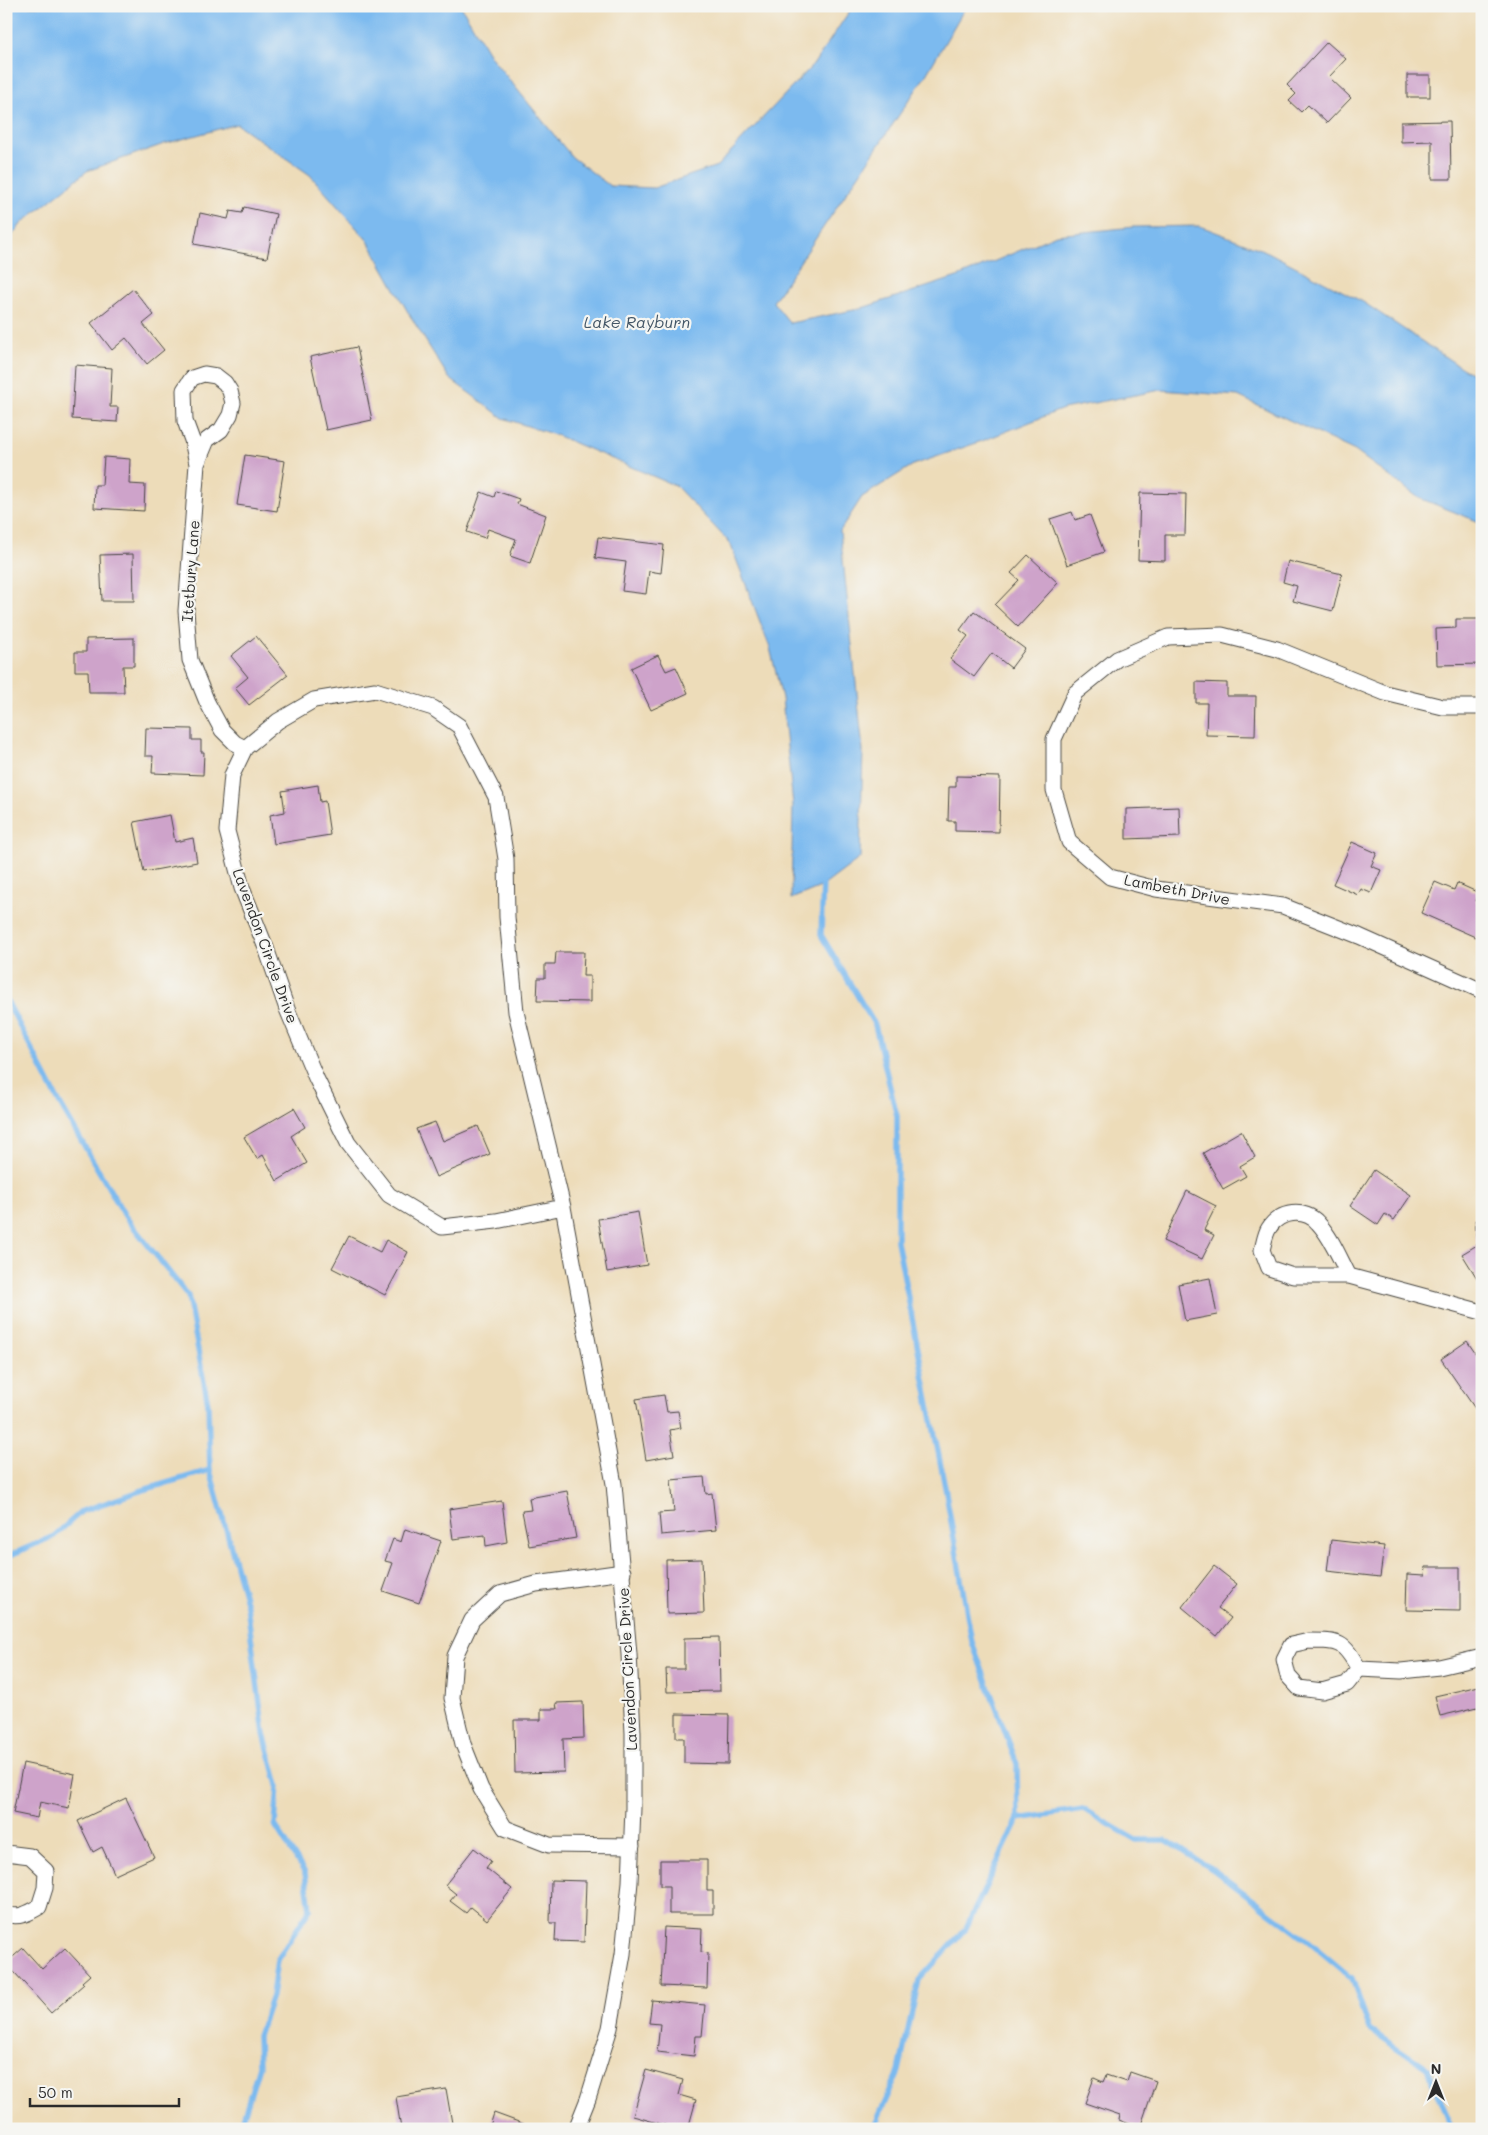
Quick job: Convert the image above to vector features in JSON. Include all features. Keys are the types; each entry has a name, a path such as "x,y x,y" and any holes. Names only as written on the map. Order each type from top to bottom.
{"street":[{"name":"Itetbury Lane","path":"197,464 207,440 221,430 230,416 233,403 230,391 225,383 216,376 204,374 192,378 184,390 185,421 192,440 197,464 186,611 190,660 207,702 222,730 235,743 244,748"},
{"name":"Lambeth Drive","path":"1482,707 1442,707 1385,693 1277,649 1222,635 1168,637 1118,659 1076,692 1054,739 1054,790 1068,842 1110,877 1156,889 1283,906 1359,936 1482,992"},
{"name":"Lavendon Circle Drive","path":"563,1208 496,1221 442,1227 389,1195 348,1143 316,1078 286,1009 266,948 242,888 227,831 232,775 244,748 278,722 314,700 375,690 433,708 459,726 496,797 506,859 507,917 516,1012 563,1208 614,1484 623,1572 633,1733 632,1846 622,1954 610,2028 588,2099 576,2129"},
{"path":"1350,1276 1318,1222 1301,1212 1284,1215 1269,1227 1262,1250 1270,1268 1293,1276 1350,1276 1482,1312"},
{"path":"623,1572 536,1584 500,1594 472,1620 455,1656 452,1698 463,1744 481,1789 505,1828 549,1845 632,1846"},
{"path":"1309,1641 1334,1641 1348,1650 1358,1669 1347,1684 1322,1691 1299,1688 1288,1676 1284,1659 1291,1645 1309,1641"},
{"path":"1358,1669 1401,1671 1482,1657"},
{"path":"6,1853 30,1856 46,1871 45,1888 39,1907 27,1915 10,1916 6,1914"}],"water":[{"name":"Lake Rayburn","path":"6,6 461,6 491,57 572,157 610,186 654,188 717,166 813,65 853,6 966,6 926,75 773,302 790,323 859,309 960,276 1056,235 1133,227 1200,226 1268,252 1363,302 1462,368 1482,379 1482,523 1419,498 1355,451 1238,396 1161,390 1063,409 982,441 913,465 862,497 840,531 863,750 860,858 823,886 791,899 793,805 782,698 770,648 730,543 676,486 558,436 503,418 449,378 409,314 368,241 310,175 237,124 164,144 87,171 22,223 6,243"}],"building":[{"path":"1327,42 1346,59 1329,77 1351,98 1327,123 1308,105 1301,112 1289,101 1296,94 1287,85"},
{"path":"1407,75 1430,75 1430,97 1407,97"},
{"path":"1450,121 1451,179 1432,179 1432,141 1401,142 1401,122"},
{"path":"244,207 276,214 267,258 194,244 200,213 228,219 230,211 242,213"},
{"path":"133,289 154,315 143,324 164,350 147,364 126,338 112,350 91,323"},
{"path":"357,347 372,420 326,430 310,357"},
{"path":"75,365 112,368 110,407 118,407 117,422 72,419"},
{"path":"245,455 285,461 277,511 237,505"},
{"path":"104,457 130,459 129,484 145,485 144,511 94,508 95,485 102,485"},
{"path":"496,491 519,499 517,504 546,515 530,563 510,556 516,539 488,529 485,538 467,532 481,492 494,497"},
{"path":"1140,493 1186,494 1185,535 1165,535 1165,561 1138,560"},
{"path":"1072,512 1075,520 1090,515 1104,552 1067,565 1050,519"},
{"path":"598,537 664,545 661,573 649,571 646,594 622,591 626,562 595,558"},
{"path":"133,554 134,601 102,601 100,555"},
{"path":"1028,555 1058,583 1018,627 995,605 1019,580 1011,573"},
{"path":"1288,561 1342,574 1333,611 1293,601 1297,586 1283,582"},
{"path":"974,611 1025,649 1011,668 992,653 974,677 950,659 968,636 960,630"},
{"path":"1456,619 1482,619 1482,664 1437,665 1436,629 1456,628"},
{"path":"256,636 288,675 249,705 235,688 248,677 231,656"},
{"path":"134,638 134,666 123,666 124,692 89,692 88,671 75,671 75,652 86,652 86,639"},
{"path":"658,655 666,671 676,667 688,693 651,710 631,668"},
{"path":"1196,682 1227,683 1227,696 1256,696 1255,736 1206,735 1207,703 1196,703"},
{"path":"146,728 192,729 192,740 201,740 201,752 204,752 203,775 152,773 153,756 145,756"},
{"path":"956,776 1000,777 999,832 955,831 955,821 948,821 949,787 956,787"},
{"path":"318,785 320,802 325,801 330,835 274,844 270,815 285,812 282,791"},
{"path":"1179,807 1180,837 1126,839 1126,809"},
{"path":"170,815 175,842 193,838 197,862 144,872 134,822"},
{"path":"1352,842 1377,853 1371,866 1381,870 1371,893 1361,889 1358,895 1333,884"},
{"path":"1435,882 1454,890 1457,883 1479,893 1476,901 1482,903 1482,940 1421,913"},
{"path":"556,952 584,952 583,976 590,976 590,1002 537,1001 538,978 545,978 545,964 555,964"},
{"path":"294,1108 305,1127 291,1136 307,1163 277,1181 263,1155 257,1159 244,1137"},
{"path":"435,1122 443,1141 478,1126 490,1154 436,1177 416,1129"},
{"path":"1241,1131 1255,1157 1240,1166 1246,1176 1223,1189 1203,1153"},
{"path":"1374,1170 1411,1195 1394,1220 1385,1214 1378,1225 1350,1206"},
{"path":"1187,1191 1216,1206 1204,1230 1214,1235 1202,1259 1163,1241"},
{"path":"638,1212 647,1265 607,1272 598,1219"},
{"path":"1475,1220 1482,1220 1482,1282 1480,1283 1462,1254 1477,1245"},
{"path":"349,1236 380,1252 386,1240 408,1252 385,1295 332,1268"},
{"path":"1210,1278 1217,1315 1185,1321 1178,1284"},
{"path":"1467,1341 1482,1363 1482,1406 1476,1410 1441,1359"},
{"path":"664,1395 667,1412 678,1411 681,1428 670,1430 674,1455 646,1460 636,1399"},
{"path":"704,1477 706,1494 712,1493 716,1530 661,1535 659,1513 674,1512 671,1480"},
{"path":"567,1491 576,1538 529,1546 522,1511 531,1510 529,1498"},
{"path":"502,1501 507,1542 486,1546 485,1535 453,1539 449,1509"},
{"path":"405,1529 441,1541 419,1603 383,1591 393,1563 385,1561 393,1539 401,1542"},
{"path":"1331,1540 1384,1546 1380,1577 1327,1571"},
{"path":"702,1559 704,1613 667,1614 666,1560"},
{"path":"1214,1566 1237,1584 1218,1608 1231,1618 1217,1636 1182,1607"},
{"path":"1426,1567 1460,1567 1460,1611 1406,1610 1407,1574 1425,1575"},
{"path":"719,1637 720,1691 667,1692 666,1669 684,1669 684,1638"},
{"path":"1479,1686 1482,1706 1440,1716 1435,1696"},
{"path":"583,1702 584,1738 563,1739 564,1772 515,1773 514,1720 541,1720 541,1709 557,1709 556,1703"},
{"path":"676,1714 729,1715 728,1764 684,1763 684,1738 676,1738"},
{"path":"23,1763 75,1774 69,1808 40,1802 37,1818 13,1813"},
{"path":"126,1798 154,1857 115,1875 102,1847 93,1852 78,1821"},
{"path":"474,1848 491,1861 486,1868 512,1889 487,1920 471,1907 466,1913 450,1901 456,1894 445,1885"},
{"path":"660,1860 707,1860 707,1891 713,1891 713,1914 669,1914 669,1886 660,1886"},
{"path":"551,1880 586,1881 584,1942 555,1941 556,1923 550,1923"},
{"path":"664,1927 702,1929 701,1952 708,1953 707,1988 661,1986"},
{"path":"23,1948 42,1969 65,1948 90,1975 82,1982 84,1984 51,2013 6,1963"},
{"path":"652,2000 705,2005 702,2036 696,2036 694,2056 657,2052 660,2024 649,2023"},
{"path":"646,2070 683,2080 679,2095 696,2100 688,2129 679,2129 633,2116"},
{"path":"1130,2072 1156,2081 1140,2128 1119,2120 1120,2115 1085,2103 1094,2078 1103,2082 1106,2075 1127,2082"},
{"path":"446,2089 453,2129 401,2129 396,2097"},
{"path":"494,2113 524,2124 522,2129 489,2129"}],"waterway":[{"path":"823,879 821,935 875,1025 897,1116 897,1241 945,1487 972,1642 1017,1764 1018,1819 966,1928 919,1980 899,2071 873,2129"},
{"path":"6,999 60,1104 125,1216 188,1296 208,1404 210,1470 247,1606 264,1734 278,1785 275,1825 305,1873 310,1909 277,1960 272,1996 258,2036 259,2066 240,2129"},
{"path":"6,1557 54,1536 82,1511 210,1470"},
{"path":"1018,1819 1083,1809 1136,1840 1166,1840 1215,1871 1309,1942 1352,1978 1370,2030 1427,2068 1453,2129"}]}
